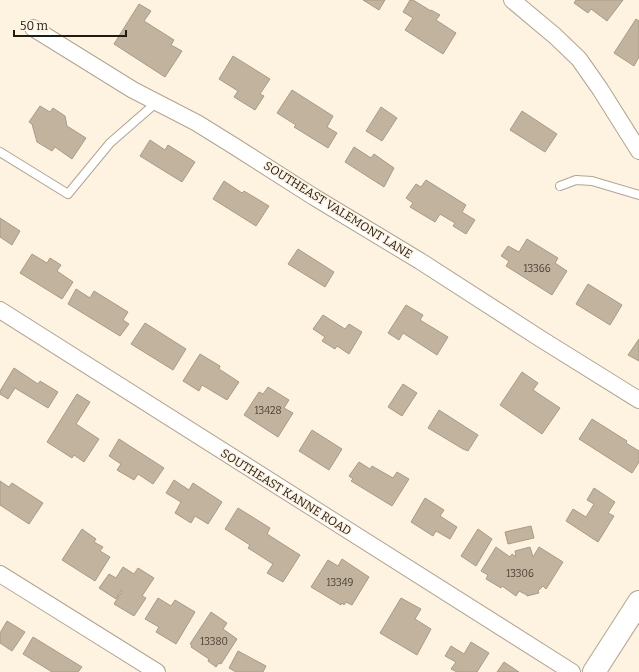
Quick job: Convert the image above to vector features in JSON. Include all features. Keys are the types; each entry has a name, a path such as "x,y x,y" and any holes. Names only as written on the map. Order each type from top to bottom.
{"street":[{"path":"512,0 555,36 579,59 600,89 639,151"},
{"name":"SOUTHEAST VALEMONT LANE","path":"33,28 133,90 197,124 420,261 639,400"},
{"name":"SOUTHEAST KANNE ROAD","path":"0,310 572,672"},
{"path":"0,574 157,672"},
{"path":"594,672 639,602"}],"lane":[{"path":"0,152 68,194 110,144 157,102"},
{"path":"560,186 576,180 592,181 639,195"}],"building":[{"path":"363,0 385,0 379,10"},
{"path":"410,0 413,0 440,15 436,20 456,33 443,54 405,30 413,18 403,12"},
{"path":"576,0 623,0 607,21 591,9 588,13 574,3"},
{"path":"139,4 151,11 144,21 174,40 171,45 182,51 165,77 114,44"},
{"path":"636,19 639,21 639,57 634,66 614,53"},
{"path":"233,56 270,79 260,94 264,96 255,110 234,97 238,91 219,79"},
{"path":"292,90 333,116 327,127 337,133 328,148 294,127 296,125 277,113"},
{"path":"40,106 50,112 53,108 65,116 67,126 86,138 72,159 55,147 52,151 37,142 32,124 29,122"},
{"path":"381,107 397,118 382,141 366,131"},
{"path":"522,111 557,134 545,152 510,130"},
{"path":"150,140 165,150 168,145 195,162 182,182 140,156"},
{"path":"354,147 371,158 374,154 394,168 384,187 345,162"},
{"path":"426,180 466,205 462,212 475,220 466,234 453,226 455,223 440,214 435,222 410,207 413,203 406,198 416,184 421,187"},
{"path":"224,181 242,193 244,191 269,206 256,226 213,199"},
{"path":"0,218 20,231 12,245 0,237"},
{"path":"527,239 558,258 555,263 567,271 552,295 506,266 509,261 501,256 508,246 519,252"},
{"path":"298,249 334,272 325,287 288,264"},
{"path":"32,254 47,263 50,258 61,265 57,271 73,282 62,299 20,273"},
{"path":"588,284 622,305 610,325 576,304"},
{"path":"76,289 90,298 94,291 128,312 123,320 129,324 120,336 68,304"},
{"path":"406,305 423,315 420,320 448,337 437,355 403,333 399,340 388,333"},
{"path":"323,315 345,329 349,324 362,332 349,354 337,346 335,349 322,341 325,337 313,329"},
{"path":"145,323 186,349 173,370 131,344"},
{"path":"639,339 639,361 628,355"},
{"path":"200,354 220,366 219,369 239,382 227,400 202,385 199,391 183,381"},
{"path":"14,368 38,384 40,381 58,392 48,408 15,388 8,399 0,394 0,391"},
{"path":"522,372 538,383 533,390 560,408 542,434 500,405"},
{"path":"403,384 417,393 402,416 388,407"},
{"path":"268,387 289,400 284,408 293,413 278,437 244,415 259,392 263,394"},
{"path":"77,394 90,402 76,424 99,439 84,462 74,455 72,458 47,442"},
{"path":"439,410 478,435 468,451 428,428"},
{"path":"592,419 627,441 626,443 639,451 639,462 632,473 579,439"},
{"path":"312,430 342,449 329,470 299,451"},
{"path":"119,439 164,468 153,484 138,474 134,480 117,470 121,464 109,456"},
{"path":"359,462 370,469 372,466 393,478 397,472 409,479 392,506 351,481 353,479 349,476"},
{"path":"174,480 189,490 193,483 222,502 208,524 195,516 191,523 175,513 181,502 166,493"},
{"path":"0,481 9,487 12,483 43,503 29,524 0,505"},
{"path":"594,488 615,502 608,513 614,516 598,542 566,521 573,509 586,517 594,504 587,500"},
{"path":"425,498 444,510 440,516 457,527 450,539 436,531 433,536 411,522"},
{"path":"238,508 270,528 267,534 300,555 283,582 267,573 273,564 248,548 250,545 225,529"},
{"path":"531,526 534,538 508,544 505,532"},
{"path":"82,529 96,539 94,542 103,547 100,551 110,557 95,581 62,560"},
{"path":"478,529 492,539 476,566 461,556"},
{"path":"496,547 510,557 512,554 516,557 515,551 530,547 533,557 539,547 563,562 546,589 543,586 538,591 539,593 527,596 519,591 516,596 502,586 501,588 486,579 488,575 481,571"},
{"path":"342,559 369,577 352,605 346,602 344,605 342,603 341,605 311,587 328,560 338,566"},
{"path":"123,567 134,574 138,568 154,578 142,596 146,598 134,616 114,604 122,591 121,590 116,599 99,588 109,574 116,578"},
{"path":"158,598 171,606 175,600 195,612 176,644 156,632 159,627 145,619"},
{"path":"401,598 421,609 415,619 431,629 417,655 380,633"},
{"path":"211,612 227,623 223,629 237,639 221,664 219,663 216,667 208,661 209,659 191,647 192,645 190,644"},
{"path":"7,621 25,632 12,651 0,643 0,633"},
{"path":"33,637 82,667 78,672 52,672 23,654"},
{"path":"471,642 489,653 477,672 457,672 451,669 456,662 445,656 451,646 464,654"},
{"path":"238,651 266,666 263,672 236,672 229,668"},
{"path":"504,662 519,672 497,672"}]}
